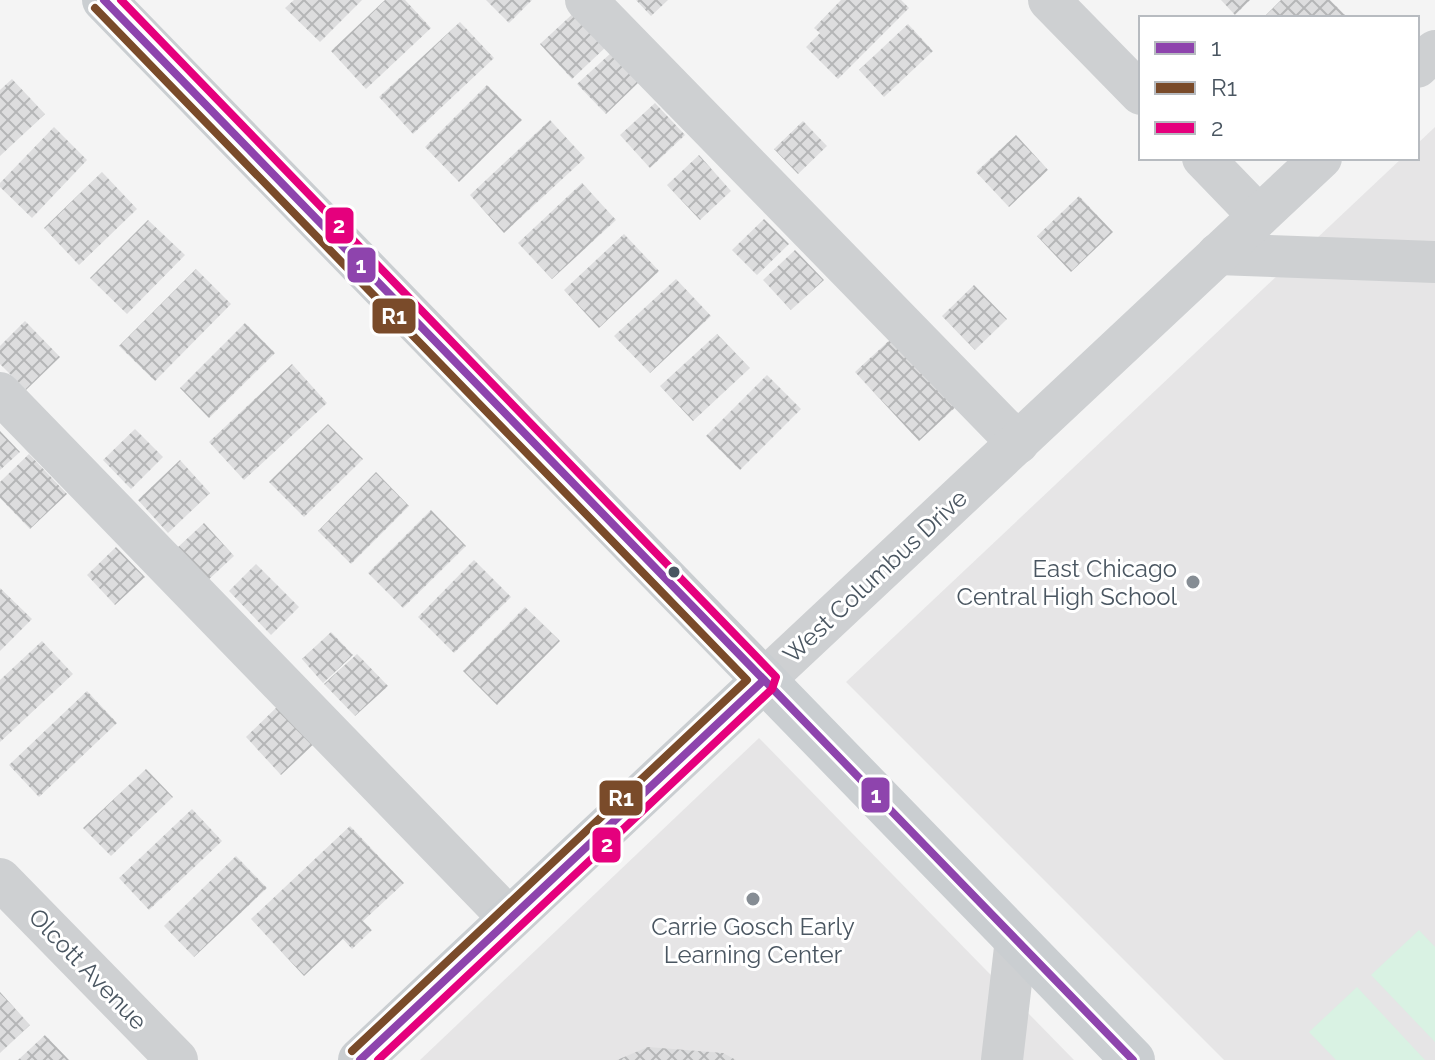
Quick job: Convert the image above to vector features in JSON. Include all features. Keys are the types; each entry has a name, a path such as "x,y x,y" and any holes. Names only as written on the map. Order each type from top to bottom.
{"main road":[{"path":"104,0 1133,1060"},
{"name":"West Columbus Drive","path":"360,1060 764,680"}],"street":[{"path":"586,0 1018,443"},
{"path":"1049,0 1139,92"},
{"path":"1419,65 1435,51"},
{"path":"1205,160 1259,216"},
{"name":"West Columbus Drive","path":"764,680 1319,160"},
{"path":"1218,254 1435,262"},
{"path":"0,393 510,919"},
{"name":"Olcott Avenue","path":"0,879 177,1060"},
{"path":"1002,1060 1016,939"}],"shaded area":[{"name":"East Chicago Central High School","path":"1435,127 1435,1060 1224,1060 846,682 1400,160 1419,160 1419,142"},
{"name":"Carrie Gosch Early Learning Center","path":"759,738 1074,1060 420,1060"}],"green space":[{"path":"1419,930 1435,947 1435,1042 1371,975"},
{"path":"1357,987 1425,1060 1336,1060 1309,1032"}],"building":[{"path":"294,0 362,0 320,42 285,8"},
{"path":"385,0 405,0 431,28 366,89 331,51"},
{"path":"486,0 532,0 509,23"},
{"path":"636,0 668,0 651,16"},
{"path":"841,0 901,0 909,8 838,79 806,47 820,33 814,28"},
{"path":"1221,0 1250,0 1235,15"},
{"path":"1281,0 1330,0 1346,16 1265,16"},
{"path":"577,10 608,45 572,79 540,44"},
{"path":"460,22 494,58 413,134 379,97"},
{"path":"908,24 933,51 884,97 859,70"},
{"path":"612,52 640,81 606,114 577,84"},
{"path":"12,79 45,114 0,156 0,90"},
{"path":"487,85 522,120 459,182 425,147"},
{"path":"655,103 685,135 650,168 620,135"},
{"path":"550,120 585,158 504,233 470,195"},
{"path":"803,121 827,146 798,174 774,149"},
{"path":"54,127 87,160 32,218 0,187 0,183"},
{"path":"1016,135 1048,170 1009,207 976,172"},
{"path":"699,155 731,191 700,220 667,185"},
{"path":"102,172 137,209 79,265 44,228"},
{"path":"582,183 616,220 552,279 518,243"},
{"path":"1079,196 1113,232 1071,272 1037,236"},
{"path":"764,219 789,244 757,275 732,250"},
{"path":"148,220 185,255 127,314 90,278"},
{"path":"624,234 659,271 599,328 564,290"},
{"path":"795,250 824,280 791,310 763,280"},
{"path":"196,269 231,304 155,381 119,346"},
{"path":"676,279 711,316 650,373 614,336"},
{"path":"974,285 1007,319 975,350 942,316"},
{"path":"25,321 60,357 26,390 0,364 0,346"},
{"path":"245,323 275,353 209,418 180,388"},
{"path":"717,334 750,368 693,421 660,386"},
{"path":"894,336 959,404 919,441 855,372"},
{"path":"292,364 327,403 244,480 209,442"},
{"path":"767,375 801,409 740,470 706,436"},
{"path":"328,424 363,459 304,517 269,482"},
{"path":"135,429 163,457 131,489 103,460"},
{"path":"0,431 20,452 0,470"},
{"path":"29,454 67,494 30,529 0,498 0,482"},
{"path":"180,460 210,493 168,533 138,500"},
{"path":"376,472 409,506 351,564 318,531"},
{"path":"431,510 466,546 403,608 368,573"},
{"path":"204,523 234,556 207,581 177,548"},
{"path":"116,547 145,577 115,605 87,575"},
{"path":"474,560 511,597 454,653 418,617"},
{"path":"256,564 299,607 271,635 229,591"},
{"path":"0,588 32,619 0,651"},
{"path":"525,607 560,641 497,705 463,671"},
{"path":"331,632 353,655 323,683 302,659"},
{"path":"42,641 73,674 0,742 0,680"},
{"path":"357,654 388,686 355,716 324,684"},
{"path":"87,691 117,723 39,797 9,765"},
{"path":"280,704 316,742 281,775 246,737"},
{"path":"146,769 173,797 111,856 83,828"},
{"path":"192,809 222,841 149,910 119,878"},
{"path":"350,826 404,883 363,921 372,930 352,949 343,939 304,976 251,919"},
{"path":"236,856 267,888 194,957 164,926"},
{"path":"0,992 30,1025 0,1053"},
{"path":"45,1035 69,1060 18,1060"},
{"path":"648,1047 723,1053 736,1060 617,1060"}],"transit line":[{"name":"1","path":"104,0 1133,1060"},
{"name":"2","path":"121,0 776,677 772,689 378,1060"},
{"name":"R1","path":"95,8 747,680 352,1051"},
{"name":"1","path":"360,1060 764,680"}],"place":[{"name":"East Chicago Central High School","path":"1193,582"},
{"name":"Carrie Gosch Early Learning Center","path":"753,899"}]}
